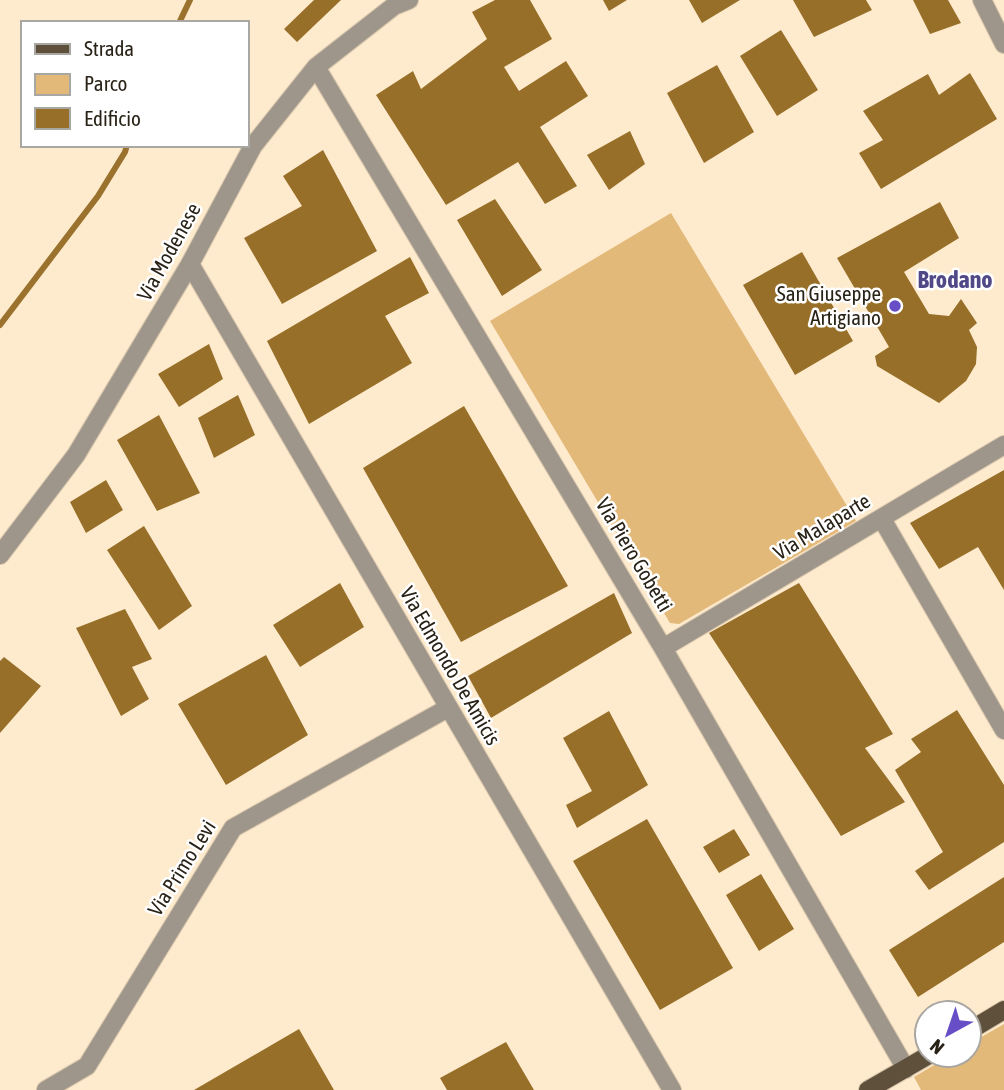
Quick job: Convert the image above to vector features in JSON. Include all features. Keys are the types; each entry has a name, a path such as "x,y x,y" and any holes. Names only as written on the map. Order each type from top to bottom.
{"main road":[{"path":"983,1023 1004,1010"},
{"path":"867,1090 913,1065"}],"street":[{"name":"Via Modenese","path":"0,555 76,455 190,264 253,146 316,68 394,6 409,0"},
{"path":"982,0 1003,37"},
{"name":"Via Piero Gobetti","path":"316,68 663,648 906,1069"},
{"name":"Via Edmondo De Amicis","path":"190,264 672,1090"},
{"name":"Via Malaparte","path":"663,648 1004,445"},
{"path":"882,519 1004,730"},
{"name":"Via Primo Levi","path":"46,1090 87,1066 233,828 448,708"}],"green space":[{"path":"671,213 856,521 679,624 670,623 490,321"},
{"path":"1004,1024 1004,1090 921,1090 914,1077 927,1069 983,1069 983,1036"}],"building":[{"path":"314,0 341,0 297,42 284,29"},
{"path":"495,0 530,0 552,39 504,67 519,91 566,61 588,96 540,127 577,186 545,204 518,162 446,205 376,95 413,71 421,89 487,39 472,12"},
{"path":"603,0 627,0 609,11"},
{"path":"689,0 740,0 702,23"},
{"path":"793,0 866,0 872,10 814,37"},
{"path":"913,0 948,0 961,23 930,34"},
{"path":"781,30 818,90 777,116 740,56"},
{"path":"717,65 754,132 704,163 667,93"},
{"path":"970,73 997,119 881,189 859,153 883,140 863,111 928,74 939,95"},
{"path":"630,131 645,164 609,190 587,155"},
{"path":"323,150 377,251 282,304 244,238 302,206 283,176"},
{"path":"495,199 542,270 502,296 457,220"},
{"name":"San Giuseppe Artigiano","path":"940,202 959,238 904,272 929,314 949,316 961,299 977,323 969,330 977,347 976,364 966,381 939,403 877,366 875,356 889,347 837,258"},
{"path":"802,252 853,341 795,375 743,285"},
{"path":"410,257 429,293 385,316 412,363 309,424 267,341"},
{"path":"209,344 223,379 179,407 158,374"},
{"path":"238,395 255,435 214,458 198,418"},
{"path":"464,406 568,586 461,642 363,468"},
{"path":"159,415 200,493 157,511 117,440"},
{"path":"1004,470 1004,590 978,547 939,569 910,523"},
{"path":"106,480 123,510 86,533 70,502"},
{"path":"144,526 192,606 159,630 107,550"},
{"path":"340,583 364,627 300,667 273,625"},
{"path":"799,583 893,734 865,748 905,802 841,836 709,633"},
{"path":"614,593 632,633 491,718 468,676"},
{"path":"125,609 152,659 132,667 149,699 121,716 76,628"},
{"path":"266,655 308,735 226,785 178,704"},
{"path":"4,657 41,686 0,733 0,661"},
{"path":"957,710 1004,785 1004,842 929,890 915,871 943,852 895,770 921,752 911,739"},
{"path":"609,711 648,785 577,828 566,805 592,791 563,738"},
{"path":"647,819 733,968 660,1010 573,861"},
{"path":"734,829 750,855 719,873 703,847"},
{"path":"761,874 794,929 759,951 726,895"},
{"path":"1004,877 1004,942 918,997 889,950"},
{"path":"299,1029 334,1090 194,1090"},
{"path":"506,1042 534,1090 447,1090 440,1078"}],"waterway":[{"path":"180,21 190,0"},
{"path":"0,325 98,196 126,147"}],"place":[{"name":"San Giuseppe Artigiano","path":"895,306"}],"district":[{"name":"Brodano","path":"955,280"}]}
